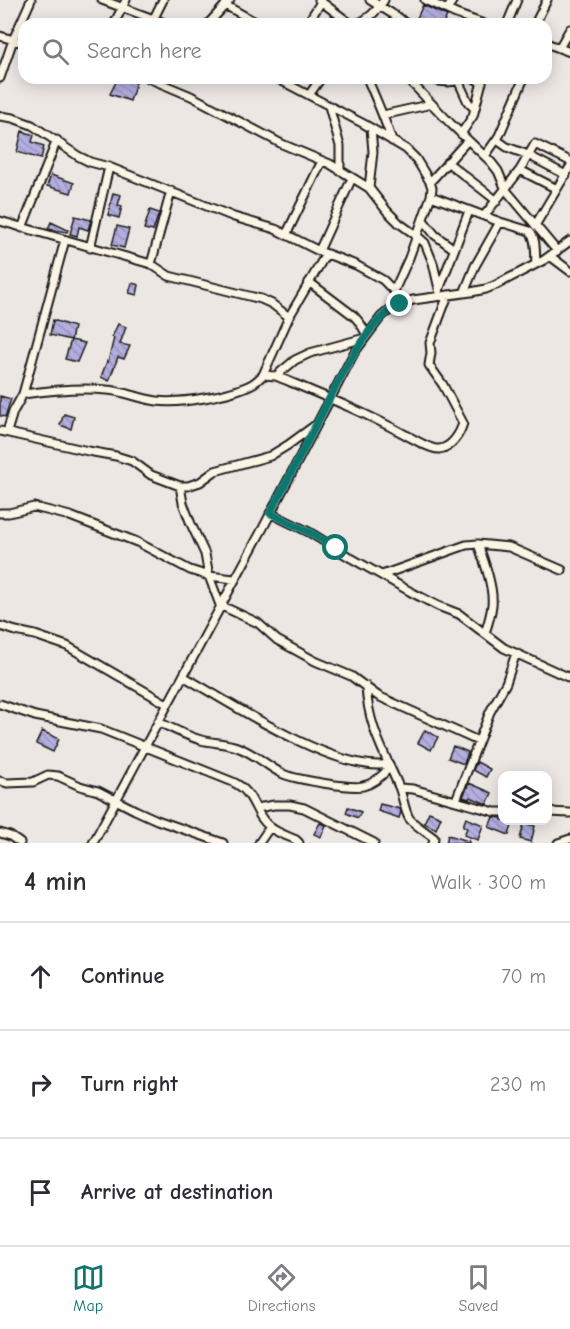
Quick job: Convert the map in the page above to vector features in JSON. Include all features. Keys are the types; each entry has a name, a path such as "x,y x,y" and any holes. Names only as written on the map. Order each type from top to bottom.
{"street":[{"path":"23,18 31,0"},
{"path":"102,0 124,4 154,18 164,0"},
{"path":"370,0 382,3 399,18"},
{"path":"425,0 468,18"},
{"path":"447,10 453,0"},
{"path":"510,18 517,0"},
{"path":"538,18 547,0"},
{"path":"310,18 320,1 343,18"},
{"path":"213,18 228,2 251,18"},
{"path":"366,18 382,3"},
{"path":"117,18 124,4"},
{"path":"559,48 570,29"},
{"path":"0,78 18,31"},
{"path":"0,36 18,41"},
{"path":"552,45 570,52"},
{"path":"162,84 227,114 282,144 322,161 369,188 399,223 425,243 433,263 437,293"},
{"path":"288,84 371,128 412,154 430,182 431,196 394,291"},
{"path":"309,95 317,84"},
{"path":"369,84 392,141"},
{"path":"413,84 498,171 506,190 557,251"},
{"path":"462,84 468,102 474,108"},
{"path":"461,134 473,116 482,84"},
{"path":"485,156 497,140 522,84"},
{"path":"383,115 432,104"},
{"path":"329,106 340,146 340,171"},
{"path":"0,116 32,125 90,162 109,167 234,217 275,229 322,252 356,265 383,280 394,291 400,304"},
{"path":"369,188 373,152 371,128"},
{"path":"22,228 57,140"},
{"path":"430,182 468,140"},
{"path":"497,140 566,175"},
{"path":"484,216 506,190 534,145 537,144 570,161"},
{"path":"286,235 322,161"},
{"path":"447,162 497,201"},
{"path":"90,248 109,167"},
{"path":"536,224 570,167"},
{"path":"520,170 557,189"},
{"path":"24,394 81,388 110,390 158,401 180,402 230,392 253,384 263,375 289,317 309,282 352,178"},
{"path":"151,264 171,191"},
{"path":"431,196 530,231 534,239 536,264"},
{"path":"437,293 469,211"},
{"path":"423,220 435,235 454,249"},
{"path":"0,221 151,264 168,276 261,299 289,317"},
{"path":"464,293 475,266 500,222"},
{"path":"65,240 24,394 4,431 116,456 132,461 151,475 180,486 188,486 231,465 270,456 316,425"},
{"path":"93,843 354,353 381,317 400,304 437,293 448,295 464,293 496,285 550,256 570,241"},
{"path":"550,256 570,271"},
{"path":"309,282 354,316 366,336"},
{"path":"263,375 276,376 330,399 438,450 447,446 460,431 463,423 443,385 429,365 432,353 430,343 448,295"},
{"path":"276,376 295,360 310,353 366,336"},
{"path":"180,486 183,503 205,554 208,576 220,605 258,623 277,640 315,661 351,676 378,696 478,741"},
{"path":"0,513 34,507 70,516 137,542 190,570 208,576 234,579"},
{"path":"270,513 309,532 438,606 459,614 504,648 570,678"},
{"path":"382,575 465,545 478,544 509,547 562,570"},
{"path":"478,544 492,590 491,613 485,633"},
{"path":"0,626 67,646 168,704"},
{"path":"456,800 490,712 506,683 516,653"},
{"path":"183,676 271,727 325,752 365,765 389,766"},
{"path":"366,686 372,723 400,788 410,819 434,838 433,843"},
{"path":"0,704 35,716 101,729 241,786 249,794 270,827 299,843"},
{"path":"158,722 199,739 252,753 289,777 354,787 377,780 389,766"},
{"path":"0,781 33,782 48,775 58,776 98,791 157,820 219,842"},
{"path":"400,788 413,789 498,812"},
{"path":"257,808 274,805 304,808 374,843"},
{"path":"552,812 570,813"},
{"path":"259,843 270,827"},
{"path":"0,833 20,843"},
{"path":"558,843 570,839"}],"building":[{"path":"423,5 447,16 446,18 417,18"},
{"path":"115,84 136,84 130,101 110,94"},
{"path":"22,131 34,135 32,142 44,146 41,159 17,152"},
{"path":"51,175 74,183 71,193 47,186"},
{"path":"113,193 121,195 118,205 122,206 119,218 108,215"},
{"path":"150,210 159,213 153,231 144,229"},
{"path":"75,216 91,220 88,230 79,227 77,236 70,234"},
{"path":"51,222 68,230 67,232 48,229"},
{"path":"117,226 129,229 124,248 112,245"},
{"path":"132,283 139,285 137,295 129,293"},
{"path":"53,320 74,327 71,340 50,335"},
{"path":"118,324 126,327 120,344 130,346 124,359 118,357 109,381 101,377 108,362 114,338 112,337"},
{"path":"71,340 85,343 77,362 65,359"},
{"path":"0,396 11,399 5,417 0,416"},
{"path":"64,414 74,417 71,429 60,425"},
{"path":"425,730 438,737 431,750 418,743"},
{"path":"42,731 59,739 53,752 36,744"},
{"path":"453,746 468,752 464,764 448,758"},
{"path":"477,762 490,769 486,777 473,770"},
{"path":"469,783 492,793 487,804 470,797 469,799 463,797"},
{"path":"380,804 400,809 399,818 378,811"},
{"path":"348,807 361,812 358,818 346,813"},
{"path":"429,812 441,817 436,829 424,823"},
{"path":"493,817 498,818 498,825 512,825 509,835 489,827"},
{"path":"466,818 483,825 478,840 464,835 467,828 463,826"},
{"path":"320,823 326,825 321,837 314,834"},
{"path":"524,825 535,826 531,842 520,839"},
{"path":"448,835 469,841 469,843 446,843"}],"route":[{"path":"336,548 270,513 354,353 381,317 400,304"}]}
